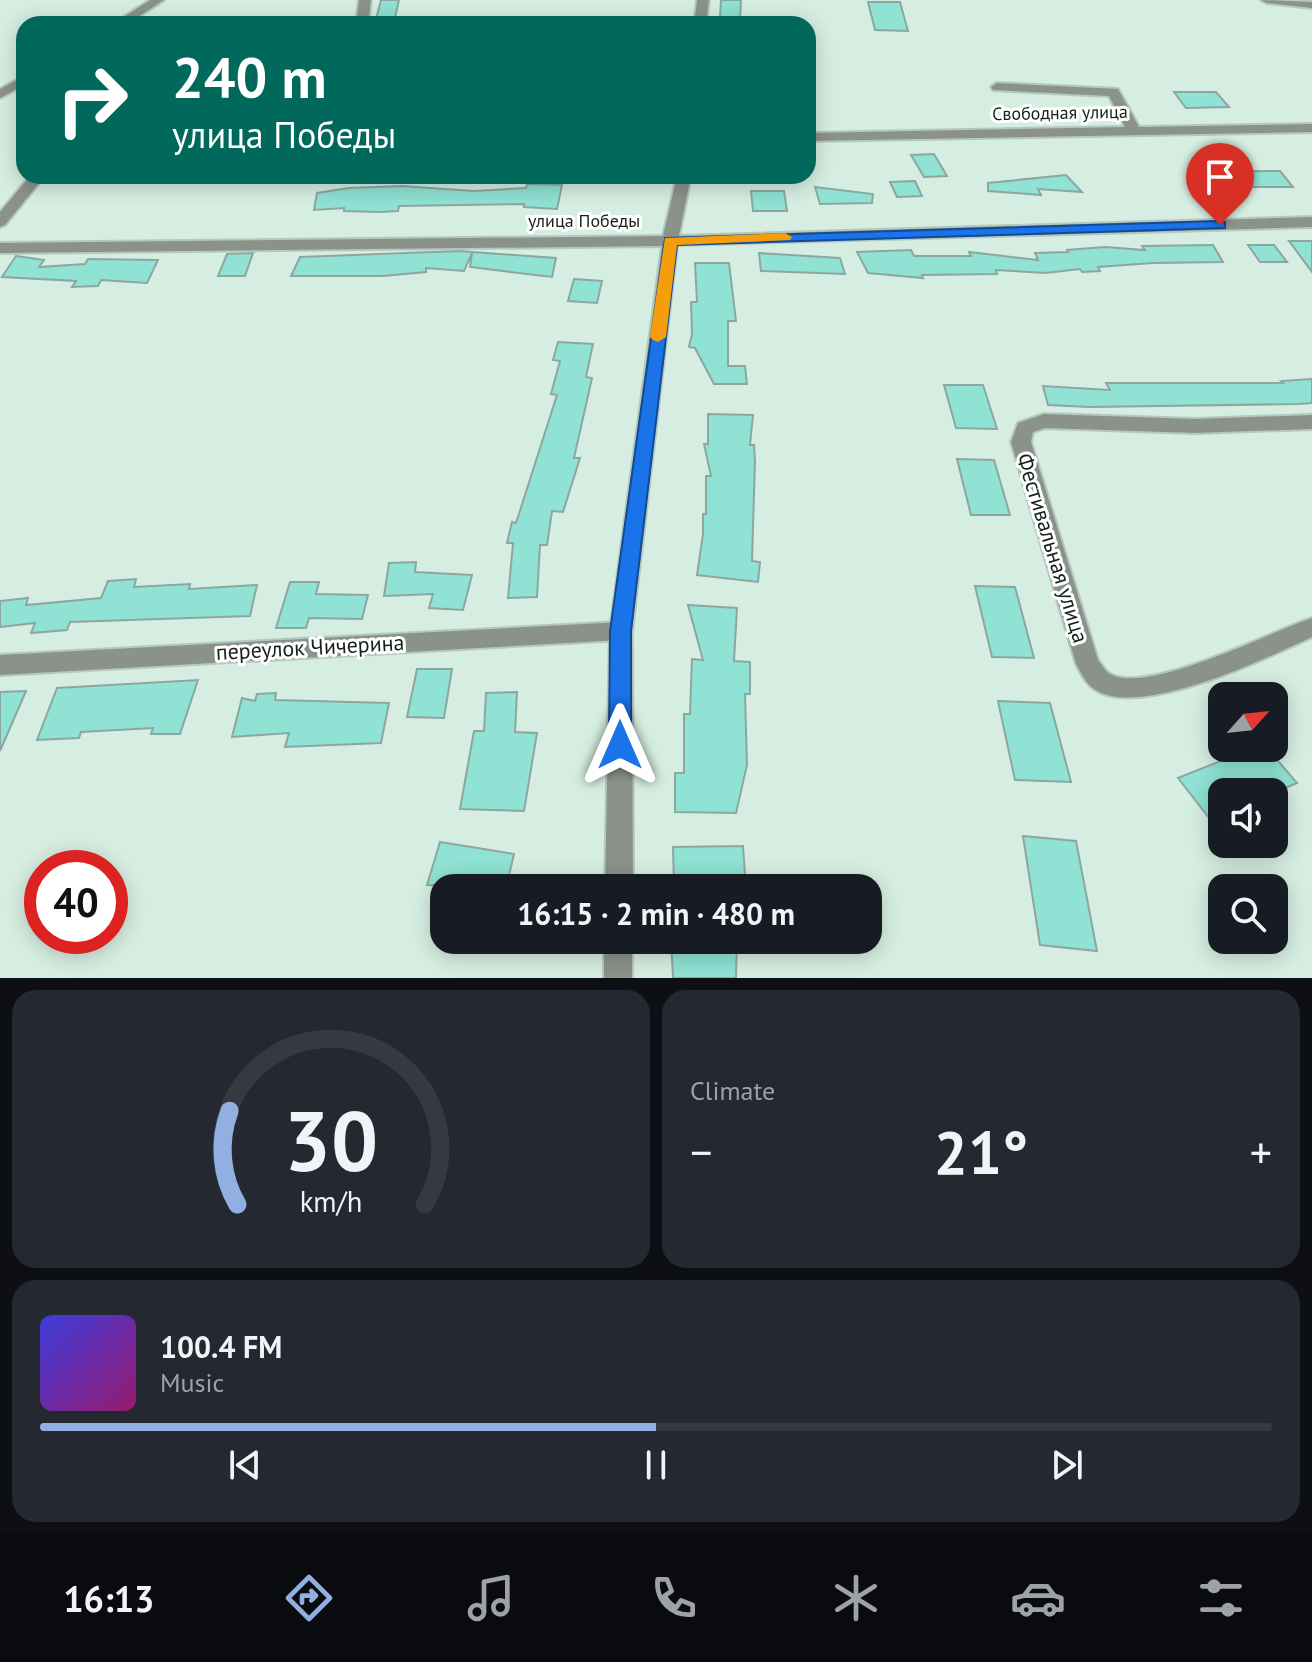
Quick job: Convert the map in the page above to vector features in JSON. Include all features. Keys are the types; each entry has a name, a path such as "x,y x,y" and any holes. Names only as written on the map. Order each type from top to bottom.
{"street":[{"path":"132,16 158,0"},
{"path":"1267,0 1312,5"},
{"path":"997,87 1113,92 1133,129"},
{"name":"Свободная улица","path":"816,137 1312,128"},
{"path":"0,222 31,184"},
{"path":"619,874 621,631 670,241 682,184"},
{"name":"улица Победы","path":"0,248 670,241 1312,222"},
{"name":"Фестивальная улица","path":"1312,422 1195,426 1044,421 1025,428 1021,442 1088,664 1103,683 1127,689 1193,676 1312,627"},
{"name":"переулок Чичерина","path":"0,665 621,631"},
{"path":"618,954 618,978"}],"building":[{"path":"381,0 399,0 395,16 377,16"},
{"path":"721,0 741,0 740,16 720,16"},
{"path":"868,2 900,2 908,31 875,30"},
{"path":"1174,92 1216,92 1229,107 1186,108"},
{"path":"934,154 947,176 924,177 911,155"},
{"path":"1280,171 1293,187 1206,187 1194,172"},
{"path":"1066,175 1082,192 1038,189 1041,195 988,191 988,183"},
{"path":"915,181 922,196 897,197 890,182"},
{"path":"527,184 562,185 557,209 524,207 524,204 399,206 398,211 380,212 344,211 344,208 314,210 317,193 349,188 402,186 474,191 526,188"},
{"path":"815,187 873,194 872,203 820,204"},
{"path":"751,191 784,191 787,211 753,211"},
{"path":"1289,241 1312,241 1312,272"},
{"path":"1213,245 1223,262 1153,263 1098,267 1100,271 1082,272 1080,269 1045,273 996,270 997,274 922,275 923,278 868,273 857,252 911,250 914,256 971,256 969,252 1038,260 1035,253 1105,247 1145,250 1142,246"},
{"path":"1248,245 1274,245 1287,262 1260,262"},
{"path":"459,251 556,258 552,277 470,267 472,253 464,271 426,268 426,272 383,276 291,276 300,257"},
{"path":"253,253 245,276 218,276 227,254"},
{"path":"759,253 840,258 845,274 761,271"},
{"path":"16,256 44,260 39,267 85,264 88,259 158,260 147,283 101,280 98,286 72,287 76,281 2,277"},
{"path":"695,263 729,263 736,321 728,321 728,366 745,366 747,384 714,384 695,348 689,347 692,334 691,302 697,302"},
{"path":"574,279 602,281 597,303 568,301"},
{"path":"558,342 593,344 586,377 592,378 574,458 580,458 563,512 552,511 547,545 540,545 537,597 508,598 513,543 507,543 557,395 551,394 560,361 553,360"},
{"path":"1312,379 1312,403 1298,404 1048,405 1043,386 1110,390 1106,383 1283,383 1281,381"},
{"path":"944,385 983,385 997,429 956,428"},
{"path":"708,414 753,415 750,445 754,445 755,461 752,561 760,562 758,582 697,575 703,514 706,514 706,476 711,476 704,444 708,444"},
{"path":"957,459 994,460 1010,515 971,515"},
{"path":"416,562 415,572 472,575 463,610 429,608 433,594 384,596 389,563"},
{"path":"136,579 134,587 190,584 189,589 257,585 250,616 70,622 67,630 31,633 35,623 0,627 0,601 28,598 26,605 101,598 108,581"},
{"path":"290,582 319,582 316,594 368,595 362,619 309,618 306,628 276,628"},
{"path":"975,586 1015,587 1034,658 992,657"},
{"path":"688,605 737,608 734,661 750,662 750,694 745,694 747,765 736,813 675,812 675,773 684,773 684,714 690,714 692,659 703,660"},
{"path":"417,669 452,669 444,718 407,717"},
{"path":"198,680 180,734 151,734 153,728 81,732 79,738 37,740 57,688"},
{"path":"26,691 0,751 0,692"},
{"path":"517,692 515,732 537,733 524,811 460,809 474,731 484,731 486,693"},
{"path":"276,693 275,700 389,703 381,743 285,747 289,733 232,737 242,698 255,701 257,694"},
{"path":"998,701 1050,703 1071,782 1015,780"},
{"path":"1218,762 1279,762 1297,783 1288,787 1288,778 1208,778 1208,816 1178,778"},
{"path":"1023,836 1076,841 1097,951 1040,945"},
{"path":"440,842 514,854 509,874 430,874"},
{"path":"743,846 745,874 674,874 673,847"},
{"path":"672,954 737,954 736,978 673,978"}],"slow traffic":[{"path":"658,337 670,241 785,237"}],"route":[{"path":"620,745 621,631 670,241 1220,225"}]}
